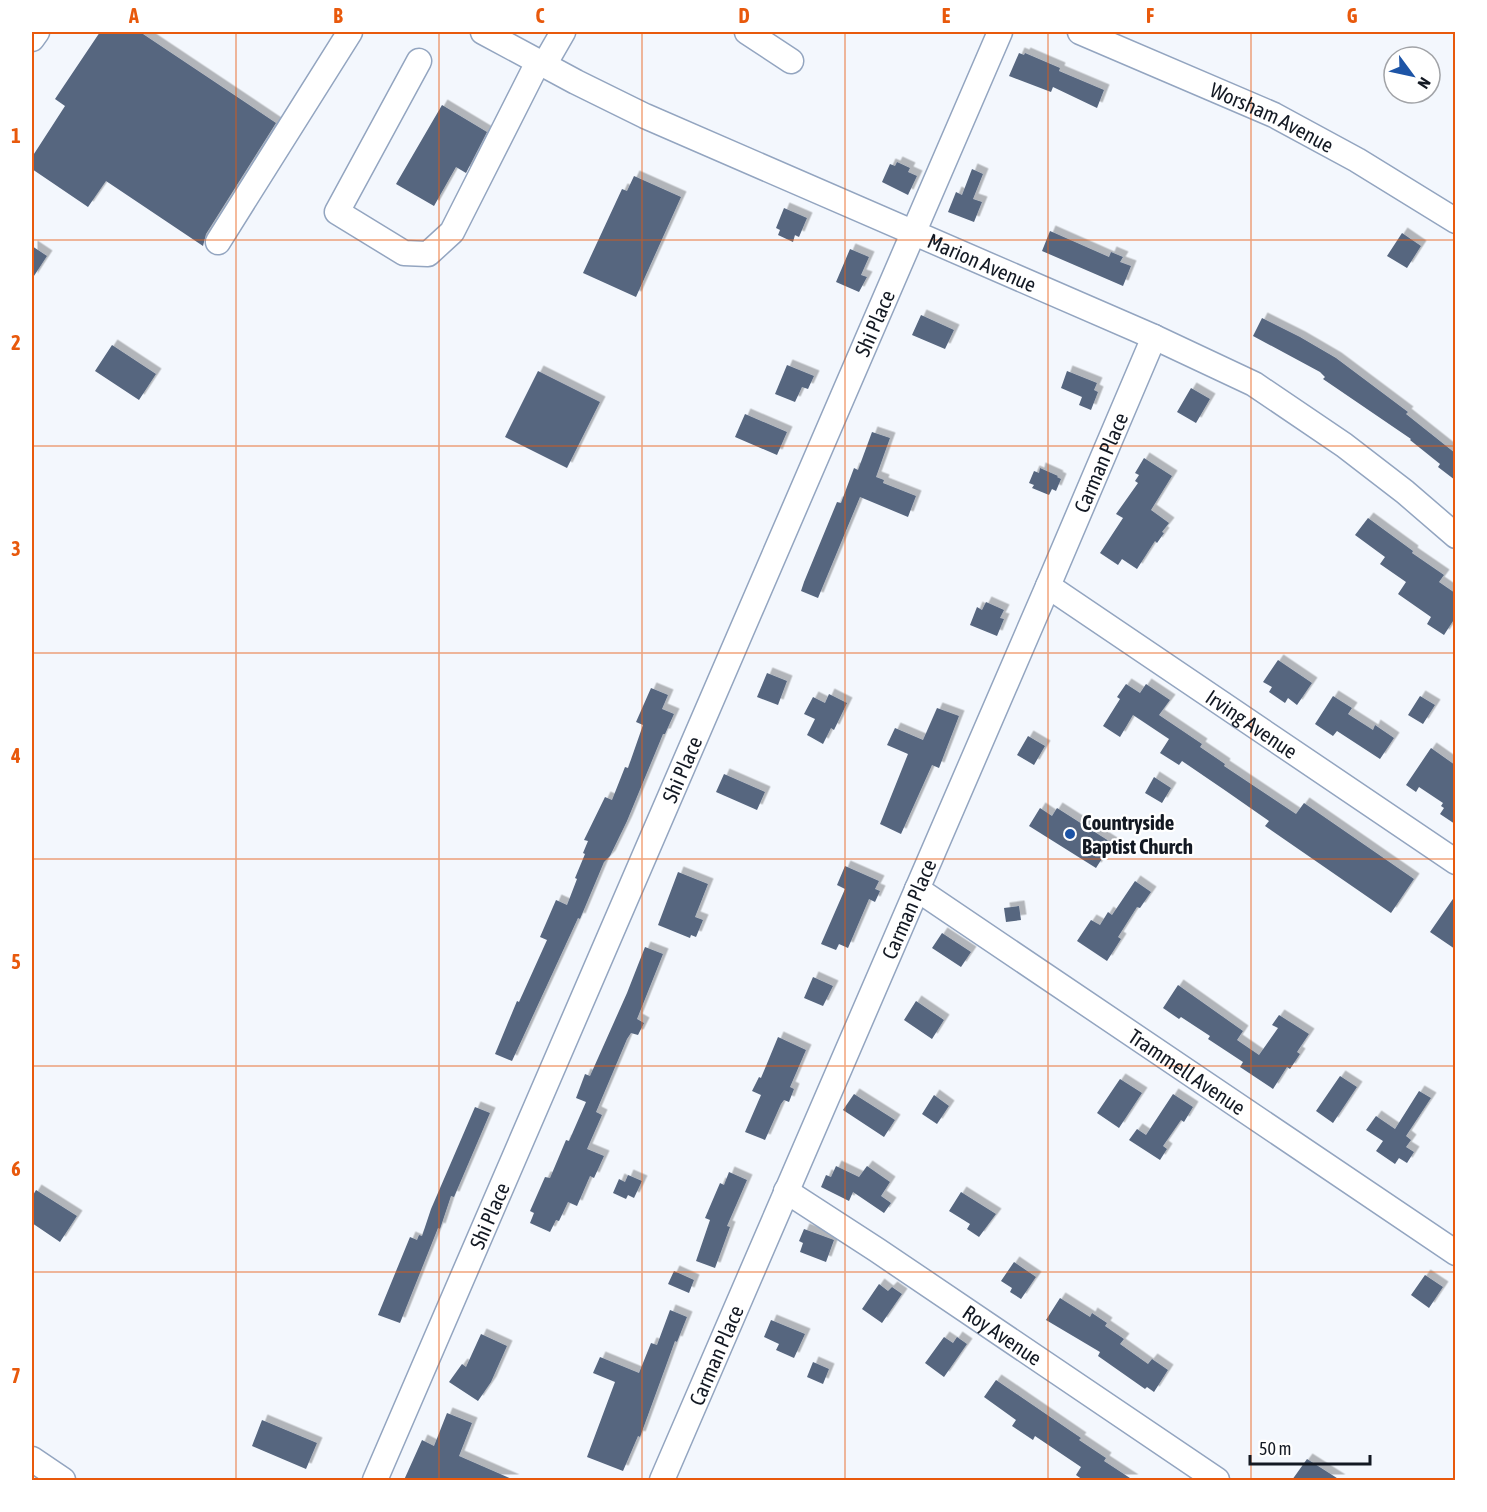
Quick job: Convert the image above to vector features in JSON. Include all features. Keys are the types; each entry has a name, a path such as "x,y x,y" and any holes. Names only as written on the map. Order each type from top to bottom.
{"street":[{"path":"32,39 36,32"},
{"path":"218,242 350,32"},
{"name":"Marion Avenue","path":"483,32 645,116 1154,337 1254,384 1344,446 1405,492 1455,536"},
{"path":"419,62 337,213 404,254 428,254 452,232 541,64 563,32"},
{"path":"747,32 790,61"},
{"name":"Shi Place","path":"375,1480 1000,32"},
{"name":"Worsham Avenue","path":"1080,32 1274,115 1357,160 1455,221"},
{"name":"Carman Place","path":"662,1480 1154,337"},
{"name":"Irving Avenue","path":"1048,586 1455,862"},
{"name":"Trammell Avenue","path":"917,888 1455,1253"},
{"name":"Roy Avenue","path":"786,1191 1217,1480"},
{"path":"32,1459 63,1480"}],"building":[{"path":"100,32 140,32 276,123 206,234 203,246 106,181 88,207 32,169 32,157 65,106 55,99"},
{"path":"1019,53 1024,55 1025,53 1060,68 1059,71 1104,90 1097,108 1053,87 1051,92 1009,76"},
{"path":"442,105 487,132 466,173 456,167 434,206 396,184"},
{"path":"897,162 910,168 908,172 917,176 908,195 882,182 890,164 895,166"},
{"path":"972,169 983,174 973,199 982,202 974,222 948,212 956,192 962,195"},
{"path":"634,176 681,197 636,297 583,273 622,189 627,191"},
{"path":"784,208 807,218 799,237 795,235 793,242 778,235 780,230 776,228"},
{"path":"1050,231 1109,257 1111,252 1123,257 1120,262 1131,266 1123,286 1042,251"},
{"path":"1402,233 1421,246 1407,268 1387,256"},
{"path":"32,246 47,256 32,279"},
{"path":"850,249 869,257 861,275 867,277 859,292 836,282"},
{"path":"921,315 954,330 945,349 912,335"},
{"path":"1262,318 1336,358 1408,412 1406,414 1455,453 1455,480 1438,467 1440,464 1411,439 1323,379 1325,377 1320,372 1253,336"},
{"path":"112,345 156,374 139,400 95,371"},
{"path":"787,365 814,376 808,389 802,387 795,402 775,394"},
{"path":"538,371 600,402 567,468 505,437"},
{"path":"1067,371 1097,383 1094,390 1098,392 1091,410 1079,405 1082,397 1061,388"},
{"path":"1191,388 1210,399 1196,423 1177,412"},
{"path":"745,414 787,432 777,455 735,437"},
{"path":"872,432 890,438 876,477 884,480 883,483 916,496 908,517 860,497 818,598 801,591 837,502 841,503 854,468 858,470"},
{"path":"1144,458 1172,476 1151,510 1169,523 1137,569 1122,559 1118,565 1100,553 1123,518 1116,514 1138,483 1135,481 1139,475 1135,473"},
{"path":"1040,468 1061,479 1056,491 1052,489 1049,495 1032,488 1034,485 1029,483 1034,471 1039,473"},
{"path":"1368,518 1444,575 1439,582 1455,593 1455,618 1444,635 1427,624 1431,617 1398,594 1406,582 1380,564 1385,557 1355,535"},
{"path":"986,602 1004,610 1000,618 1004,619 997,636 970,625 977,607 982,610"},
{"path":"1278,660 1312,683 1297,705 1288,698 1285,703 1269,692 1272,687 1263,682"},
{"path":"767,673 787,681 778,705 757,697"},
{"path":"1126,684 1140,693 1146,684 1170,700 1159,715 1202,744 1200,747 1225,764 1224,766 1296,814 1304,803 1414,879 1391,913 1265,826 1269,821 1226,791 1182,761 1179,765 1160,753 1169,739 1133,715 1120,737 1103,726 1120,699 1117,697"},
{"path":"651,688 668,695 662,709 674,714 663,734 627,821 610,856 604,862 580,919 578,918 512,1061 495,1054 517,1001 519,1002 547,940 540,937 556,900 567,905 585,854 583,853 588,841 584,840 605,797 612,800 625,767 628,768 643,725 636,722"},
{"path":"829,694 847,703 834,730 831,728 823,744 807,735 815,719 804,714 813,697 825,703"},
{"path":"1333,696 1352,708 1348,714 1373,730 1375,725 1394,738 1380,759 1337,731 1333,736 1315,724"},
{"path":"1420,696 1435,705 1423,724 1408,715"},
{"path":"937,708 959,716 939,768 932,765 901,834 880,824 908,754 887,745 895,728 923,740"},
{"path":"1028,736 1045,746 1034,765 1017,755"},
{"path":"1431,748 1455,765 1455,824 1440,814 1444,808 1441,806 1443,803 1419,787 1416,792 1406,785"},
{"path":"724,774 765,792 757,810 716,792"},
{"path":"1154,777 1171,788 1162,803 1145,793"},
{"name":"Countryside Baptist Church","path":"1040,808 1052,816 1057,808 1112,843 1096,868 1029,826"},
{"path":"845,866 879,881 875,889 880,891 875,902 869,899 848,948 839,944 836,950 821,944 845,889 837,885"},
{"path":"678,872 708,884 695,917 703,920 696,937 691,935 690,938 658,925"},
{"path":"1135,881 1151,892 1140,908 1137,907 1118,937 1121,939 1107,961 1077,941 1091,920 1100,925 1108,912 1112,915"},
{"path":"1455,896 1455,949 1430,932"},
{"path":"1019,906 1021,920 1006,922 1004,908"},
{"path":"942,933 971,952 961,967 932,948"},
{"path":"645,947 663,954 637,1019 644,1023 638,1035 631,1033 627,1039 596,1112 602,1115 587,1149 604,1156 594,1178 590,1176 577,1206 568,1202 559,1221 556,1220 550,1232 530,1223 534,1213 530,1211 545,1177 550,1178 566,1140 569,1141 586,1102 576,1098 585,1074 590,1076"},
{"path":"813,977 833,986 823,1006 804,998"},
{"path":"1178,985 1243,1031 1237,1040 1259,1055 1278,1028 1272,1025 1279,1015 1309,1034 1297,1052 1300,1054 1290,1069 1287,1067 1273,1089 1240,1067 1243,1062 1208,1039 1210,1036 1163,1008"},
{"path":"916,1001 944,1020 932,1039 904,1020"},
{"path":"778,1037 806,1050 790,1087 794,1089 789,1102 784,1100 781,1104 765,1140 745,1132 761,1095 752,1091 759,1077 761,1078"},
{"path":"1340,1076 1357,1087 1333,1123 1316,1111"},
{"path":"1120,1079 1142,1093 1119,1128 1097,1113"},
{"path":"1419,1091 1431,1098 1406,1136 1411,1140 1406,1147 1414,1152 1407,1163 1399,1158 1395,1164 1376,1151 1383,1141 1366,1130 1376,1116 1395,1129"},
{"path":"854,1094 895,1120 884,1137 843,1110"},
{"path":"1173,1094 1193,1107 1184,1122 1181,1120 1163,1146 1167,1149 1160,1160 1129,1140 1137,1129 1146,1135"},
{"path":"934,1095 949,1106 937,1124 922,1114"},
{"path":"475,1107 490,1113 454,1197 451,1196 440,1229 438,1228 400,1323 378,1315 410,1237 417,1240 419,1235 422,1236 431,1209"},
{"path":"836,1166 859,1177 867,1166 890,1182 881,1196 891,1203 884,1213 853,1192 849,1201 821,1187 826,1175 831,1177"},
{"path":"729,1172 747,1180 727,1226 730,1227 715,1268 696,1261 710,1220 705,1218 720,1183 724,1185"},
{"path":"628,1175 642,1181 634,1198 628,1195 626,1199 613,1193 619,1179 625,1182"},
{"path":"36,1190 77,1216 60,1242 32,1223 32,1197"},
{"path":"961,1192 996,1214 979,1237 967,1229 970,1224 949,1211"},
{"path":"804,1229 834,1240 826,1262 800,1252 803,1243 799,1241"},
{"path":"1014,1262 1036,1277 1021,1299 1010,1292 1012,1288 1001,1281"},
{"path":"674,1271 694,1280 689,1293 668,1284"},
{"path":"1425,1275 1443,1287 1429,1308 1411,1295"},
{"path":"879,1284 888,1291 892,1287 902,1294 882,1323 862,1309"},
{"path":"1060,1298 1090,1317 1092,1313 1107,1323 1105,1326 1124,1339 1120,1344 1148,1364 1152,1359 1168,1370 1154,1392 1147,1387 1145,1389 1098,1356 1100,1352 1046,1320"},
{"path":"670,1310 687,1317 677,1342 675,1341 640,1437 638,1436 623,1471 587,1457 615,1382 593,1373 600,1357 639,1373 651,1343 657,1345"},
{"path":"771,1320 805,1334 794,1358 776,1350 779,1344 764,1337"},
{"path":"481,1334 507,1346 491,1382 478,1401 449,1382 462,1364 466,1367"},
{"path":"944,1337 953,1343 957,1337 967,1344 944,1377 925,1363"},
{"path":"813,1362 829,1369 823,1384 807,1377"},
{"path":"996,1380 1081,1438 1079,1440 1106,1458 1104,1461 1133,1480 1083,1480 1076,1475 1081,1467 1035,1436 1033,1440 1012,1426 1016,1420 984,1397"},
{"path":"447,1413 472,1423 459,1456 514,1480 404,1480 422,1440 434,1446"},
{"path":"262,1420 317,1443 306,1469 252,1446"},
{"path":"1307,1459 1340,1480 1292,1480"}],"place":[{"name":"Countryside Baptist Church","path":"1070,834"}]}
